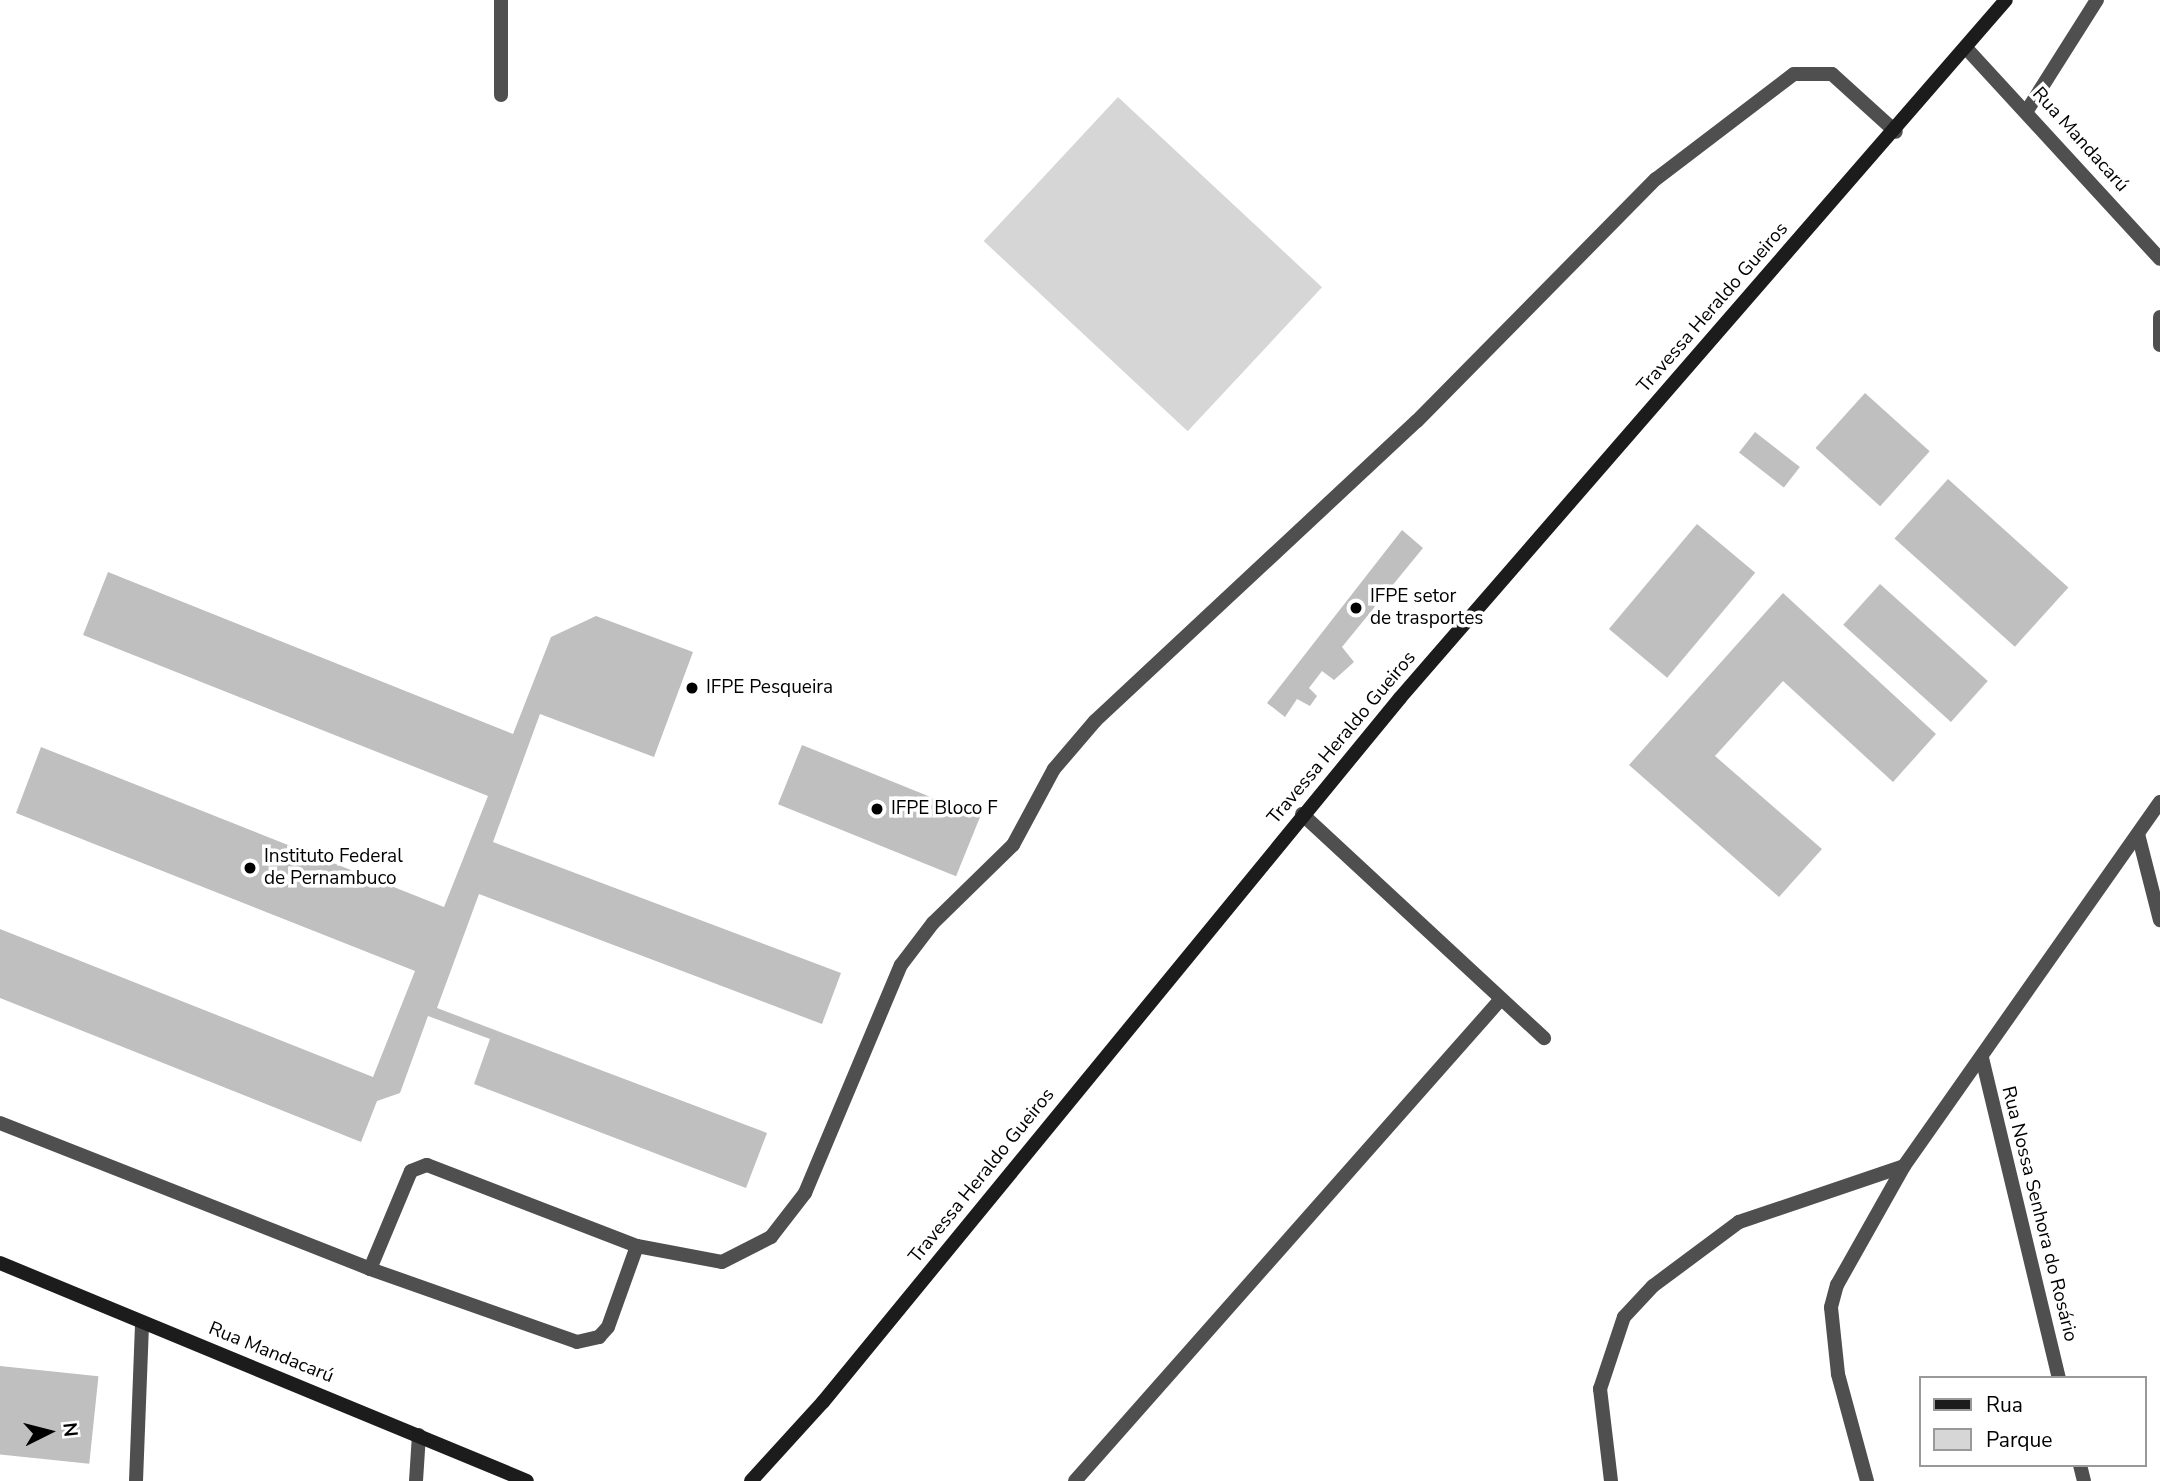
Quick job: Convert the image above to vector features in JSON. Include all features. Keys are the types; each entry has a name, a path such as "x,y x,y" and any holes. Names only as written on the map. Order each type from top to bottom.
{"street":[{"path":"501,0 502,95"},
{"name":"Travessa Heraldo Gueiros","path":"751,1481 823,1402 1302,814 1896,132 2006,0"},
{"path":"2028,109 2097,0"},
{"name":"Rua Mandacarú","path":"1967,49 2028,109 2160,259"},
{"path":"370,1269 411,1171 427,1165 637,1246 722,1262 771,1237 805,1193 901,965 941,915 1013,845 1054,769 1094,721 1417,421 1656,179 1808,69 1832,74 1896,132"},
{"path":"2160,317 2160,345"},
{"path":"1867,1481 1838,1374 1831,1307 1837,1285 1904,1166 2160,802"},
{"path":"1302,814 1544,1038"},
{"path":"2138,834 2160,920"},
{"path":"1075,1481 1501,999"},
{"name":"Rua Nossa Senhora do Rosário","path":"1982,1058 2059,1376"},
{"path":"0,1123 370,1269 577,1342 590,1341 608,1327 637,1246"},
{"path":"1611,1481 1600,1389 1624,1317 1653,1286 1739,1222 1904,1166"},
{"name":"Rua Mandacarú","path":"0,1263 527,1481"},
{"path":"136,1481 142,1323"},
{"path":"416,1481 419,1435"}],"green space":[{"path":"1118,97 1322,287 1188,431 984,241"}],"building":[{"path":"1865,393 1930,451 1880,506 1815,448"},
{"path":"1755,432 1800,467 1784,488 1739,452"},
{"path":"1948,479 2068,587 2015,647 1894,538"},
{"path":"1697,524 1755,573 1667,678 1609,629"},
{"name":"IFPE setor de trasportes","path":"1402,530 1423,548 1342,647 1354,662 1334,680 1322,671 1309,688 1317,696 1310,706 1297,699 1285,717 1267,703"},
{"name":"Instituto Federal de Pernambuco","path":"108,572 513,734 551,637 596,616 693,652 654,757 540,714 493,842 841,973 822,1024 479,894 437,1008 767,1133 746,1188 474,1084 490,1039 428,1016 400,1093 377,1101 361,1142 0,998 0,929 373,1077 415,971 16,813 41,747 444,907 488,796 83,635"},
{"path":"1880,584 1988,681 1951,722 1843,625"},
{"path":"1783,593 1936,734 1893,782 1783,681 1715,756 1822,849 1779,897 1629,765"},
{"name":"IFPE Bloco F","path":"802,745 980,817 956,876 778,804"},
{"path":"0,1366 98,1376 89,1464 0,1454"}],"place":[{"name":"IFPE setor de trasportes","path":"1356,608"},
{"name":"IFPE Pesqueira","path":"692,688"},
{"name":"IFPE Bloco F","path":"877,809"},
{"name":"Instituto Federal de Pernambuco","path":"250,868"}]}
